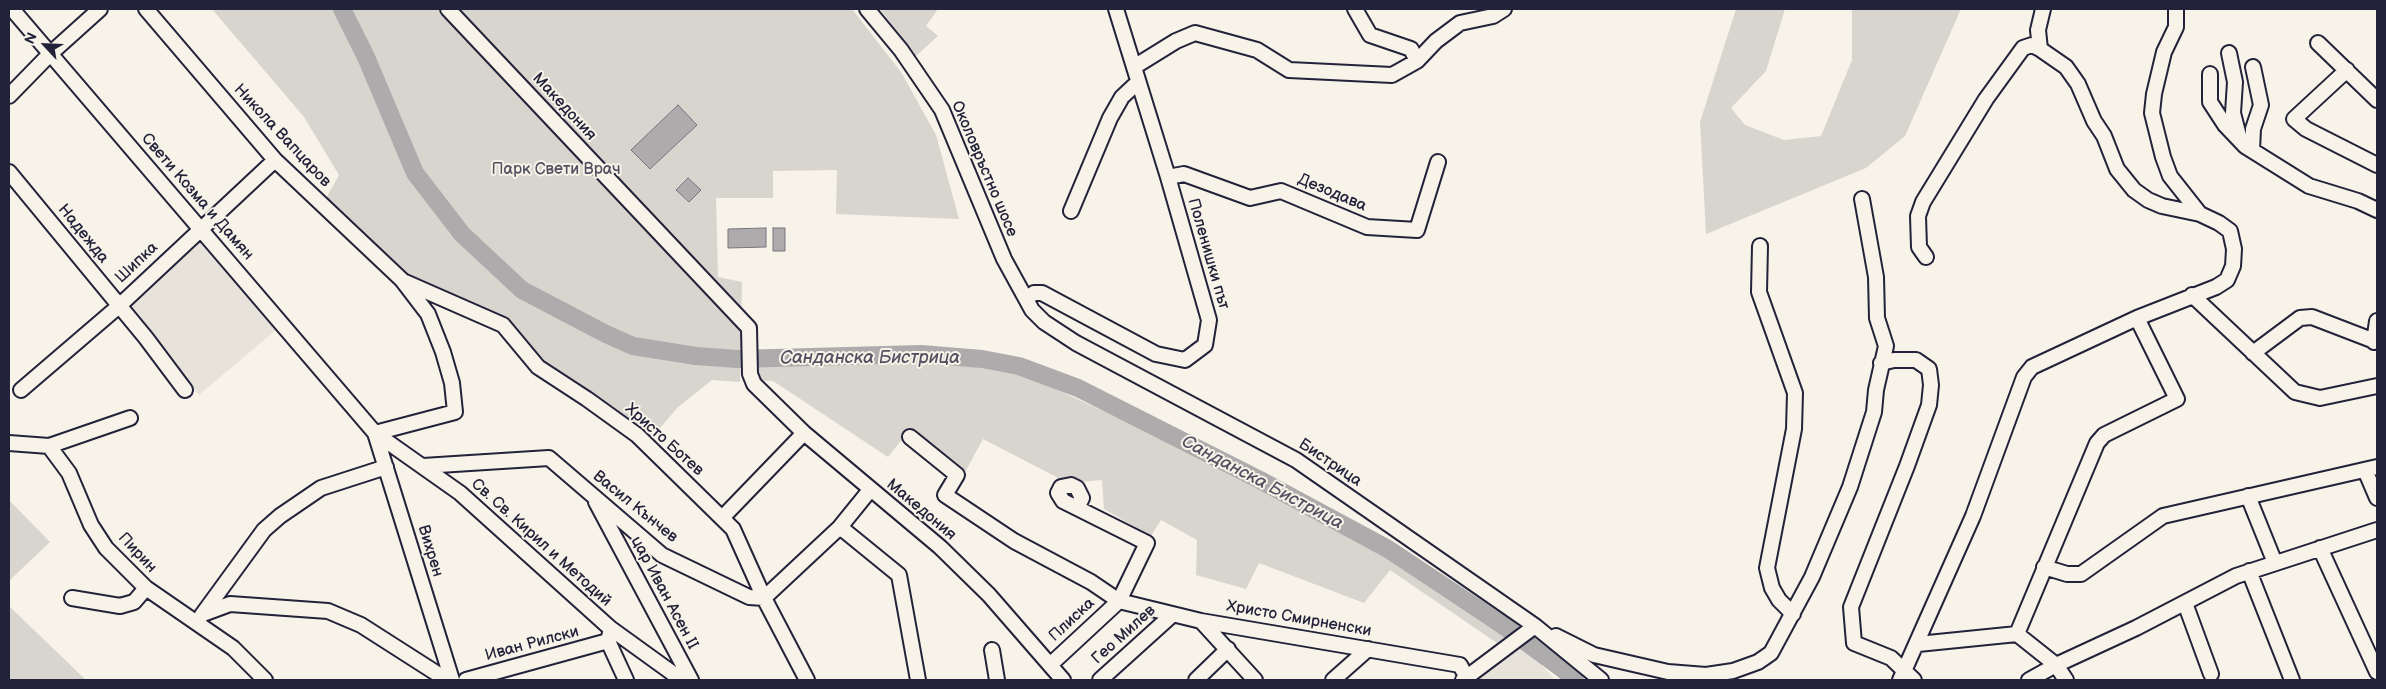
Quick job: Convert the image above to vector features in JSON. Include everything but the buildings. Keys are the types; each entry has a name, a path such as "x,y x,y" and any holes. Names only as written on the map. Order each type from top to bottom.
{"street":[{"name":"Свети Козма и Дамян","path":"12,9 201,227 375,433"},
{"path":"9,96 50,54 100,9"},
{"name":"Никола Вапцаров","path":"146,9 275,160 402,280"},
{"name":"Македония","path":"448,9 749,328 750,374 754,384 804,433 947,554 989,595 1063,680"},
{"name":"Околовръстно шосе","path":"868,9 901,50 942,110 1004,259 1026,299"},
{"name":"Поленишки път","path":"1026,299 1034,293 1042,293 1156,354 1185,360 1205,344 1208,320 1168,177 1116,9"},
{"path":"1355,9 1370,35 1411,49 1418,61"},
{"path":"1134,66 1176,41 1195,34 1257,50 1289,70 1392,75 1418,61 1436,41 1460,23 1493,16 1504,9"},
{"path":"2040,48 2038,30 2043,9"},
{"path":"2176,9 2176,27 2164,52 2154,94 2152,113 2163,157 2170,176 2200,214"},
{"path":"2318,43 2377,100"},
{"path":"1906,677 1918,644 1973,516 2024,377 2032,367 2137,318 2216,287 2227,280 2234,266 2234,249 2230,230 2200,214 2162,206 2148,200 2134,190 2117,170 2104,136 2094,121 2078,84 2066,67 2040,48 2032,45 2023,48 1959,140 1923,202 1918,216 1919,247 1926,256"},
{"path":"2229,53 2235,82 2233,113 2240,140"},
{"path":"2252,150 2253,129 2261,105 2253,67"},
{"path":"2347,70 2294,120 2306,130 2377,165"},
{"path":"2210,74 2210,102 2224,124 2252,150 2309,186 2358,201 2377,210"},
{"path":"1070,211 1110,118 1122,96 1138,82"},
{"name":"Шипка","path":"21,390 118,306 275,160"},
{"name":"Дезодава","path":"1168,177 1184,174 1250,198 1282,191 1367,227 1417,230 1438,162"},
{"name":"Надежда","path":"9,172 185,390"},
{"path":"1465,679 1531,629 1594,654 1668,672 1706,675 1733,671 1758,662 1771,653 1812,577 1850,487 1874,412 1881,364 1886,346 1878,318 1876,277 1862,199"},
{"path":"1760,246 1759,292 1795,393 1794,429 1767,568 1772,588 1779,600 1793,614"},
{"path":"375,433 455,412 452,383 428,314 402,280"},
{"name":"Христо Ботев","path":"402,280 504,325 538,367 637,435 722,518 733,529 764,598 807,680"},
{"path":"2192,295 2295,392 2320,398 2377,386"},
{"name":"Бистрица","path":"1026,299 1032,310 1044,322 1076,343 1296,460 1601,680"},
{"path":"2253,353 2300,318 2312,317 2376,342 2377,321"},
{"path":"2017,634 2097,442 2104,435 2177,399 2137,318"},
{"path":"1881,364 1894,360 1916,360 1928,369 1931,385 1929,404 1907,466 1851,607 1854,643 1891,658 1906,677"},
{"path":"9,442 48,446 130,418"},
{"name":"Св. Св. Кирил и Методий","path":"375,433 460,493 609,635 682,680"},
{"name":"Вихрен","path":"375,433 452,680"},
{"path":"722,518 804,433"},
{"name":"Христо Смирненски","path":"910,438 957,475 945,495 1014,541 1091,582 1119,601 1201,621 1460,665 1465,679"},
{"name":"Пирин","path":"48,446 70,473 91,525 106,548 146,588 198,618 233,648 265,680"},
{"name":"Васил Кънчев","path":"424,466 549,458 662,555 749,597 764,598"},
{"path":"198,618 264,530 280,516 321,488 386,467"},
{"path":"2044,567 2067,574 2081,574 2163,516 2371,468 2377,498"},
{"path":"764,598 840,527 870,490"},
{"name":"цар Иван Асен II","path":"593,496 691,680"},
{"path":"2248,496 2275,563"},
{"path":"1077,508 1147,544 1119,601"},
{"path":"840,527 898,575 918,680"},
{"path":"2029,680 2056,665 2136,628 2236,576 2377,530"},
{"path":"2320,548 2377,672"},
{"path":"2250,572 2292,680"},
{"path":"72,598 120,606 134,602 146,588"},
{"name":"Плиска","path":"1050,665 1119,601"},
{"path":"2185,603 2212,677 2198,680"},
{"path":"198,618 230,604 328,610 361,624 448,680"},
{"name":"Гео Милев","path":"1100,680 1172,615"},
{"path":"1201,621 1255,680"},
{"path":"1918,644 2017,634 2056,665 2066,680"},
{"path":"609,635 626,680"},
{"name":"Иван Рилски","path":"466,680 609,635"},
{"path":"1196,680 1228,649"},
{"path":"1333,680 1368,649"},
{"path":"992,650 997,680"},
{"path":"2367,680 2377,678"}],"shaded area":[{"path":"678,105 697,125 650,169 631,150"},
{"path":"688,178 701,190 689,202 676,190"},
{"path":"766,228 766,247 728,248 728,229"},
{"path":"773,228 785,228 785,251 773,251"},
{"path":"200,239 277,329 199,395 126,302"},
{"path":"1522,643 1555,680 1478,680 1475,677"}],"green space":[{"name":"Парк Свети Врач","path":"212,9 852,9 901,72 936,135 959,219 836,214 837,170 773,171 773,198 716,198 718,277 742,282 740,382 712,380 678,407 649,441 542,369 504,323 400,276 325,200 339,175 304,117"},
{"path":"880,9 938,9 926,26 938,36 916,56"},
{"path":"1736,9 1785,9 1766,71 1731,108 1745,125 1784,140 1821,136 1852,60 1852,9 1961,9 1905,136 1866,168 1706,234 1700,122"},
{"path":"865,358 1014,370 1219,464 1396,560 1509,635 1497,643 1390,570 1364,603 1259,563 1246,589 1196,575 1197,540 1161,520 1151,536 1104,509 1102,480 1068,483 983,439 964,474 910,429 888,457 773,381 753,380 755,363"},
{"path":"9,500 50,542 9,581"},
{"path":"9,606 86,680 9,680"}],"waterway":[{"name":"Санданска Бистрица","path":"342,9 366,57 415,173 462,234 522,290 633,346 696,356 737,359 921,354 982,359 1019,366 1078,388 1260,480 1388,549 1501,624 1575,680"}]}
